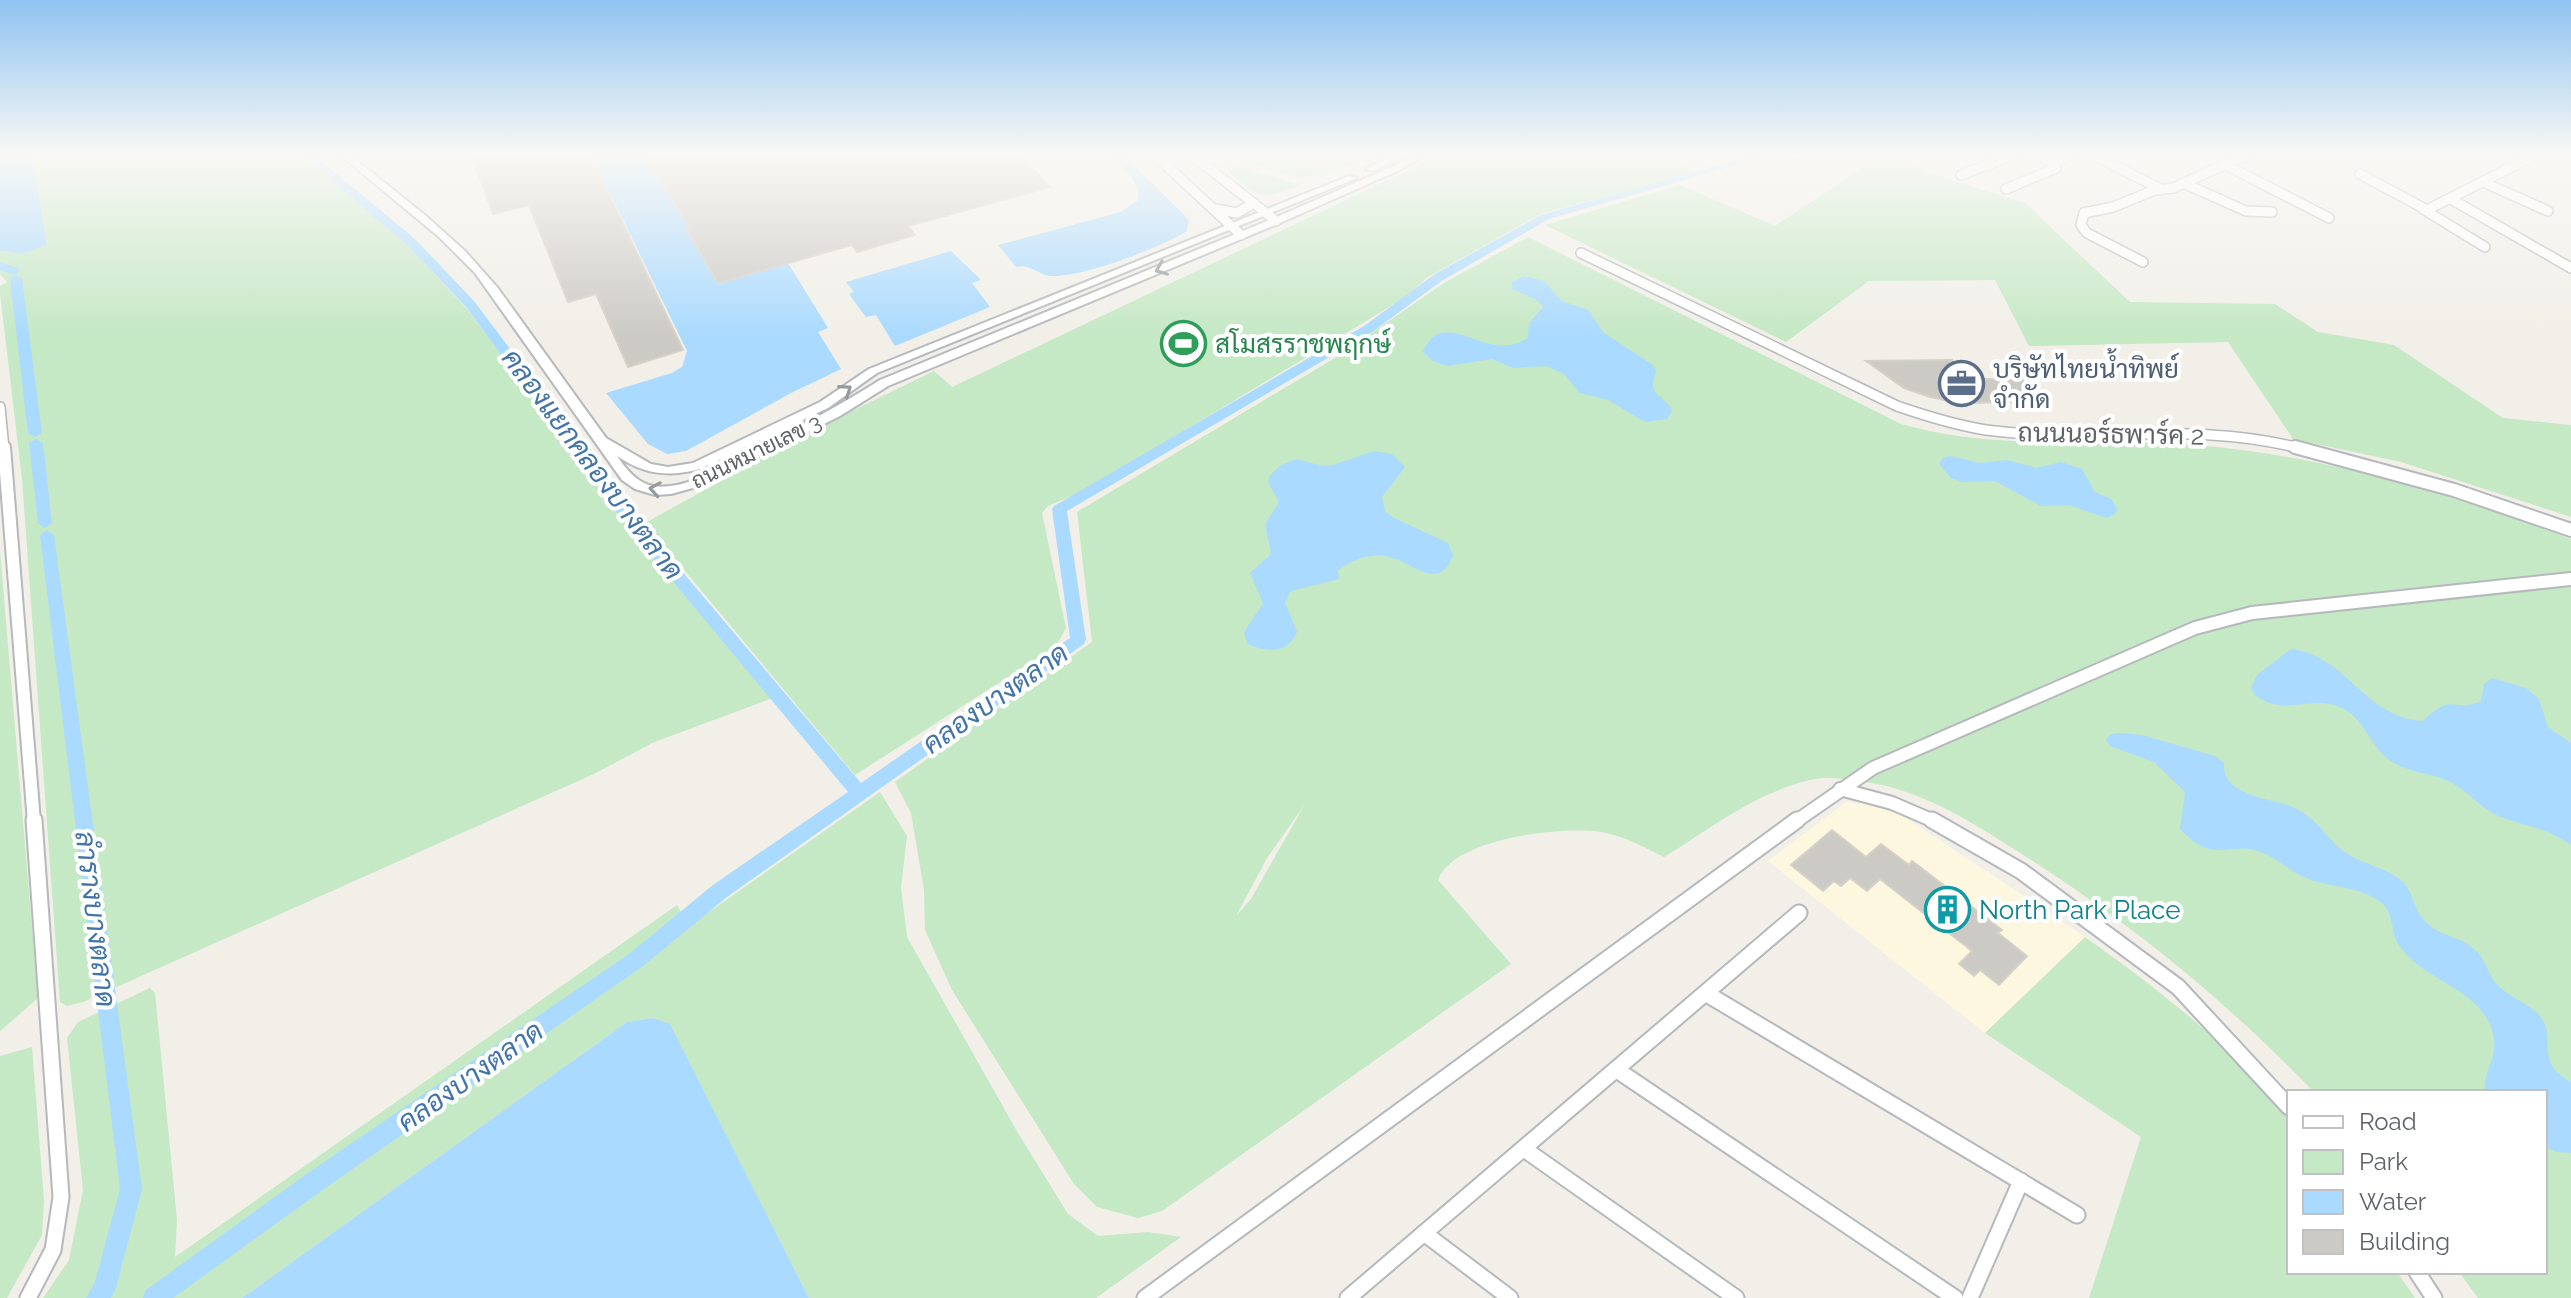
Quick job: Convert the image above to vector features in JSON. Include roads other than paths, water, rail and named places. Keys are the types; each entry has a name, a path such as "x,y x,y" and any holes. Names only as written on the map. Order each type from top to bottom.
{"street":[{"path":"416,215 444,238 491,286 601,439"},
{"path":"1218,215 1237,232"},
{"name":"ถนนหมายเลข 3","path":"1272,217 1277,215"},
{"name":"ถนนหมายเลข 3","path":"601,439 617,467 634,483 651,491 669,491 696,483 836,413 884,383 1278,215"},
{"path":"2085,215 2081,218 2081,225 2087,233 2143,262"},
{"path":"2322,215 2329,218"},
{"path":"2431,215 2485,247"},
{"path":"2478,215 2571,268"},
{"name":"ถนนหมายเลข 3","path":"601,439 648,471 678,471 696,466 824,405 873,371 1237,232"},
{"name":"ถนนนอร์ธพาร์ค 2","path":"1581,253 1897,406 1943,423 1999,433 2257,438 2465,491 2571,530"},
{"path":"0,407 14,545 61,1197 57,1245 45,1277 28,1298"},
{"path":"1145,1298 1840,789 1873,768 2195,628 2252,613 2571,579"},
{"path":"1840,789 1921,814 2021,871 2178,987 2287,1105"},
{"path":"1348,1298 1799,913"},
{"path":"1707,994 2077,1215"},
{"path":"1617,1070 1955,1298"},
{"path":"1524,1149 1736,1298"},
{"path":"1970,1298 2021,1181"},
{"path":"1424,1233 1510,1298"},
{"path":"2418,1274 2434,1298"}],"water":[{"path":"0,215 42,215 47,245 22,254 0,251"},
{"path":"621,215 682,215 689,226 685,228 718,283 788,263 828,328 818,332 841,369 686,451 667,454 648,444 606,393 672,373 682,367 687,351"},
{"path":"1111,215 1184,215 1189,220 1187,231 1175,238 1101,267 1065,275 1051,276 1016,267 998,245"},
{"path":"951,251 981,280 972,283 990,307 895,346 876,315 866,317 849,294 854,292 846,282"},
{"path":"1524,276 1544,281 1562,301 1588,310 1604,333 1653,365 1656,371 1654,390 1672,410 1667,419 1645,422 1608,400 1580,393 1564,374 1546,366 1513,368 1492,359 1447,366 1433,361 1423,352 1432,338 1442,333 1454,333 1496,345 1512,345 1528,338 1529,323 1543,307 1537,300 1512,289 1512,282"},
{"path":"1374,451 1392,454 1405,467 1382,497 1385,511 1448,543 1453,555 1447,567 1431,574 1385,556 1354,561 1338,570 1339,579 1291,591 1285,602 1297,632 1288,644 1270,650 1248,644 1244,634 1263,603 1250,573 1271,554 1265,524 1279,502 1268,482 1270,475 1281,465 1297,459 1322,466 1333,465"},
{"path":"1950,456 1980,463 2007,460 2037,468 2061,462 2082,469 2095,492 2111,499 2117,508 2116,513 2107,518 2068,505 2041,506 1995,481 1962,482 1951,478 1939,464 1943,458"},
{"path":"2291,649 2311,654 2328,663 2385,709 2402,717 2423,721 2448,704 2464,705 2481,701 2484,684 2492,678 2526,688 2539,699 2548,727 2571,743 2571,845 2547,832 2496,815 2448,781 2396,764 2379,750 2355,717 2337,706 2315,703 2276,705 2255,695 2251,688 2257,675"},
{"path":"2111,734 2142,735 2215,756 2224,763 2225,774 2231,783 2240,790 2295,808 2311,818 2343,851 2401,880 2424,920 2435,929 2472,947 2500,987 2534,1010 2543,1021 2550,1061 2571,1083 2571,1153 2547,1148 2547,1090 2485,1090 2494,1038 2485,1015 2465,996 2408,956 2397,942 2389,913 2382,903 2359,892 2306,878 2251,849 2213,850 2193,841 2180,829 2185,792 2154,762 2110,746 2106,739"},
{"path":"653,1018 670,1024 809,1298 242,1298 627,1022"}],"waterway":[{"name":"คลองแยกคลองบางตลาด","path":"378,215 411,242 470,304 636,527 859,793"},
{"name":"คลองบางตลาด","path":"154,1298 316,1181 636,960 720,891 1078,640 1059,509 1368,329 1439,277 1554,215"},
{"name":"ลำรางบางตลาด","path":"0,266 14,271"},
{"name":"ลำรางบางตลาด","path":"16,279 35,433"},
{"name":"ลำรางบางตลาด","path":"36,443 45,523"},
{"name":"ลำรางบางตลาด","path":"47,535 131,1189 105,1288 97,1298"}],"place":[{"name":"สโมสรราชพฤกษ์","path":"1184,344"},
{"name":"บริษัทไทยน้ำทิพย์ จำกัด","path":"1962,384"},
{"name":"North Park Place","path":"1948,910"}]}
